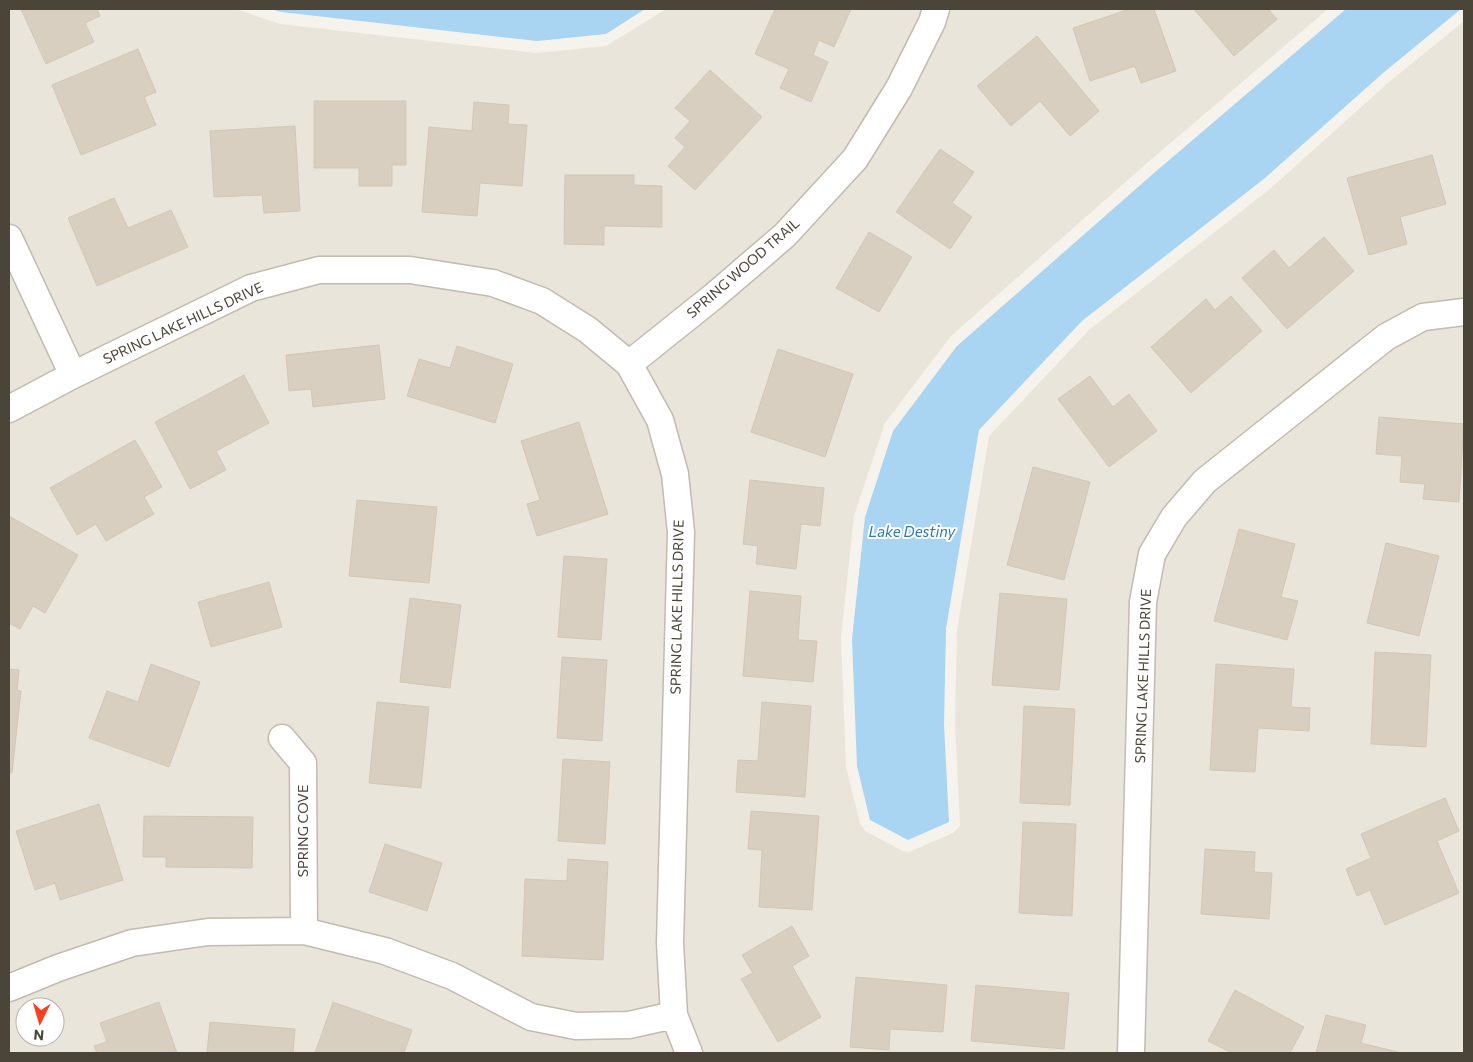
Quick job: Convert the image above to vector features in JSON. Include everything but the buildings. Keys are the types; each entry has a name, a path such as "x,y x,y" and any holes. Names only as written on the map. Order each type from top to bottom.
{"street":[{"name":"SPRING WOOD TRAIL","path":"629,364 714,296 785,235 855,159 899,88 932,22 936,9"},
{"path":"9,238 72,375"},
{"name":"SPRING LAKE HILLS DRIVE","path":"9,409 72,375 251,288 319,270 410,270 493,283 542,301 588,330 629,364 660,420 675,474 681,532 670,943 674,1015 689,1053"},
{"name":"SPRING LAKE HILLS DRIVE","path":"1131,1053 1143,602 1152,554 1174,517 1205,481 1386,337 1423,317 1464,312"},
{"name":"SPRING COVE","path":"282,738 303,763 304,931"},
{"path":"9,988 58,968 132,943 208,932 304,931 394,954 452,976 531,1017 576,1026 629,1025 674,1015"}],"shaded area":[{"path":"9,9 236,9 280,24 536,53 606,46 666,9 1328,9 1147,163 951,336 885,423 854,516 841,637 846,767 860,823 865,831 903,851 909,852 953,833 960,825 955,723 957,630 989,436 1089,330 1271,188 1389,82 1464,21 1464,1053 9,1053"}],"water":[{"path":"271,9 645,9 606,34 537,41 281,12"},
{"name":"Lake Destiny","path":"1346,9 1461,9 1383,73 1265,178 1082,321 979,430 946,629 944,724 949,822 908,840 870,820 857,766 852,639 865,517 893,431 957,346 1154,173"}]}
